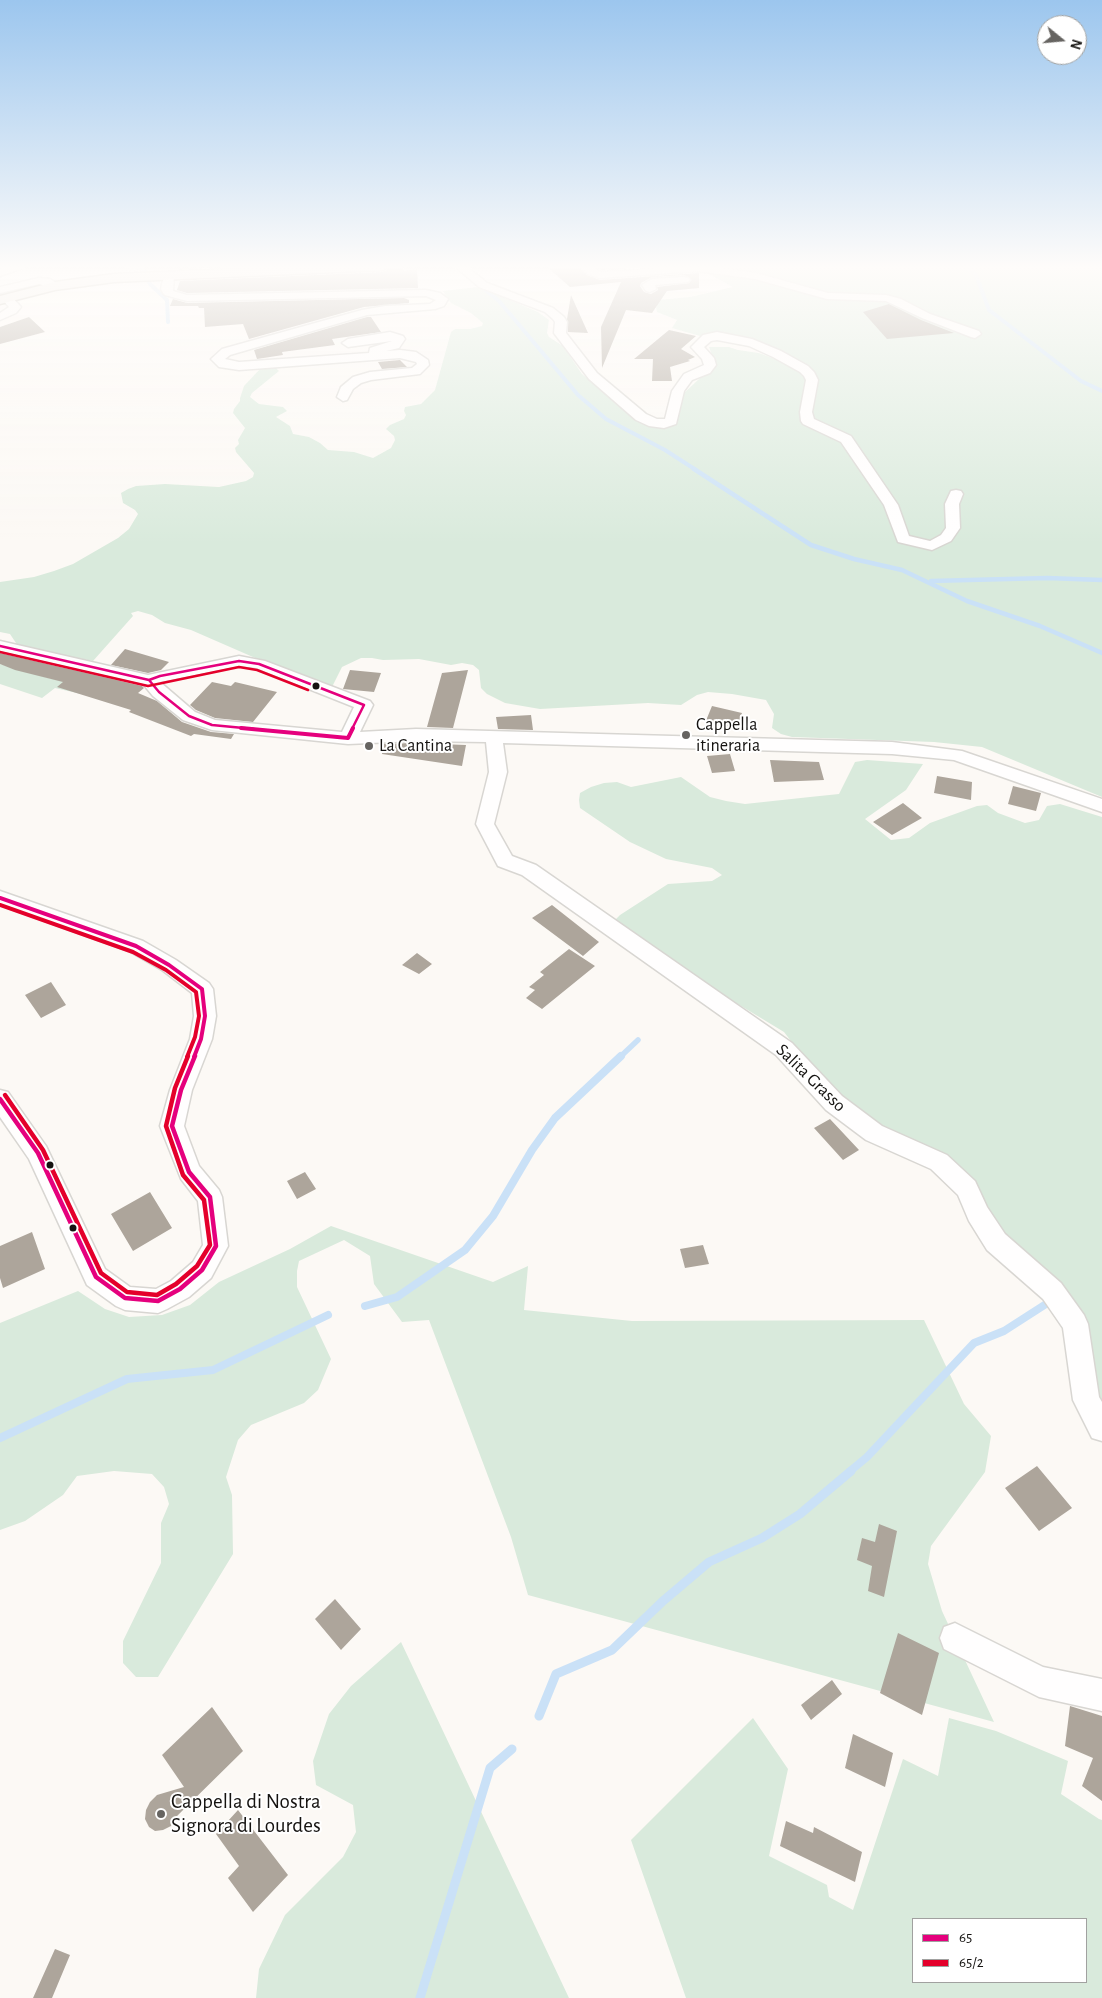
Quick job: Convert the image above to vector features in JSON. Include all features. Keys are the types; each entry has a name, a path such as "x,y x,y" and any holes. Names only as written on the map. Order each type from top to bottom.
{"street":[{"path":"218,359 223,364 239,366 325,359"},
{"path":"342,397 347,387 358,380 370,376 416,371 424,363 420,359"},
{"path":"582,359 593,376 641,417 664,424 671,421 678,391 688,377 706,370 710,365 708,359"},
{"path":"786,359 804,370 810,375 812,380 806,412 808,421 846,439 892,505 903,540 932,546 946,538 953,528 952,504 956,494"},
{"path":"0,646 149,680 160,676 239,661 259,664 364,705 348,738"},
{"path":"149,680 159,692 190,716 212,726 348,738 416,735 892,748 956,755 1102,806"},
{"name":"Salita Grasso","path":"494,737 498,772 485,824 504,861 529,870 784,1049 834,1103 874,1133 939,1162 967,1188 978,1213 996,1242 1052,1291 1075,1324 1086,1400 1102,1428"},
{"path":"0,898 136,946 169,965 202,989 205,1016 201,1038 181,1090 172,1126 189,1172 210,1197 216,1246 202,1270 180,1289 158,1301 125,1298 96,1277 38,1153 0,1099"},
{"path":"955,1638 1039,1682 1102,1695"}],"green space":[{"path":"443,359 572,359 582,374 637,419 661,425 683,394 715,364 713,359 791,361 788,359 1102,359 1102,797 982,747 934,742 792,737 781,734 772,728 774,714 766,700 732,694 708,692 697,695 681,705 648,703 540,709 505,703 487,694 481,688 479,670 473,665 462,663 451,665 419,659 383,660 372,658 361,658 342,667 332,687 269,664 191,630 165,623 152,615 138,611 131,613 133,616 93,661 18,646 10,634 0,632 0,582 34,577 73,564 118,538 129,529 138,514 123,503 121,493 136,486 165,484 219,487 246,481 253,477 254,473 236,452 235,448 239,444 238,440 245,428 233,413 240,401 244,386 260,369 276,368 279,371 252,393 250,397 259,404 283,407 287,411 276,417 290,426 293,434 309,437 328,450 354,452 373,458 391,448 395,440 394,436 386,429 390,425 404,419 406,415 405,407 421,404 435,390"},
{"path":"0,664 52,679 67,664 124,676 103,699 55,688 42,698 0,684"},
{"path":"867,760 923,764 906,790 865,819 891,840 909,838 930,823 977,806 987,805 998,813 1025,823 1039,820 1047,806 1060,804 1102,817 1102,1414 1085,1336 1007,1243 970,1182 862,1117 816,1073 784,1032 609,926 620,915 668,884 712,881 722,875 712,868 666,859 630,842 580,808 580,793 604,783 617,782 631,787 681,777 710,797 745,804 839,794 855,762"},
{"path":"331,1226 493,1282 528,1266 524,1310 632,1321 924,1320 964,1404 991,1436 985,1472 931,1546 928,1564 942,1611 994,1722 528,1595 511,1537 429,1320 402,1322 374,1284 370,1256 344,1240 299,1261 297,1271 297,1287 331,1359 318,1390 304,1403 251,1425 238,1440 226,1477 232,1495 233,1554 158,1677 136,1677 123,1663 123,1641 161,1563 161,1523 169,1504 164,1487 152,1474 114,1471 77,1476 63,1495 25,1521 0,1530 0,1323 78,1291 105,1309 129,1317 162,1315 190,1305 219,1282 290,1249"},
{"path":"401,1642 569,1998 256,1998 259,1969 285,1915 343,1857 356,1832 353,1805 316,1785 313,1761 329,1714 351,1686"},
{"path":"753,1718 788,1769 769,1856 827,1885 829,1897 853,1910 903,1759 938,1776 949,1718 996,1731 1068,1761 1061,1794 1102,1820 1102,1998 686,1998 631,1840"}],"building":[{"path":"602,359 606,359 602,368"},
{"path":"653,359 690,359 688,360 690,361 670,367 672,381 652,381"},
{"path":"400,360 407,367 382,369 378,362"},
{"path":"125,649 169,662 161,670 148,673 111,665"},
{"path":"0,653 142,686 144,688 138,693 157,701 182,722 211,732 234,734 231,739 194,734 191,736 129,712 131,710 57,687 63,682 15,670 0,664"},
{"path":"350,670 381,673 374,692 343,689"},
{"path":"468,670 453,728 427,727 442,673"},
{"path":"212,682 231,686 235,682 277,692 253,722 215,718 196,710 190,705"},
{"path":"712,706 742,713 736,729 705,723"},
{"path":"531,715 533,730 498,729 496,717"},
{"path":"383,744 466,745 462,766 382,754"},
{"path":"730,754 735,771 712,773 707,756"},
{"path":"770,760 819,762 824,780 774,782"},
{"path":"937,776 972,782 971,800 934,793"},
{"path":"1013,786 1041,793 1036,811 1008,804"},
{"path":"903,803 922,818 892,835 873,822"},
{"path":"552,905 599,942 583,956 532,918"},
{"path":"569,949 595,966 542,1009 526,998 535,990 529,987 544,975 540,972"},
{"path":"417,953 432,964 419,974 402,965"},
{"path":"51,982 66,1005 41,1018 25,995"},
{"path":"830,1119 859,1150 843,1160 814,1128"},
{"path":"305,1172 316,1189 297,1199 287,1181"},
{"path":"150,1192 172,1228 133,1251 111,1214"},
{"path":"32,1232 45,1269 3,1288 0,1278 0,1246"},
{"path":"703,1245 709,1264 685,1268 680,1249"},
{"path":"1037,1466 1072,1508 1039,1531 1005,1488"},
{"path":"879,1524 897,1531 884,1597 868,1591 872,1566 857,1560 862,1538 875,1542"},
{"path":"335,1599 361,1629 341,1650 315,1619"},
{"path":"898,1633 939,1653 922,1715 880,1693"},
{"path":"832,1680 842,1694 811,1720 801,1705"},
{"path":"1070,1706 1102,1716 1102,1801 1082,1786 1093,1758 1065,1746"},
{"path":"212,1707 243,1751 177,1816 171,1826 155,1831 149,1827 145,1819 146,1810 150,1802 157,1795 184,1787 162,1755"},
{"path":"853,1734 893,1753 885,1787 845,1768"},
{"path":"238,1810 288,1875 253,1912 228,1878 239,1866 216,1834"},
{"path":"786,1821 813,1833 814,1827 862,1852 855,1882 780,1846"},
{"path":"55,1949 70,1955 52,1998 33,1998"}],"waterway":[{"path":"548,359 578,395 606,419 665,450 696,470"},
{"path":"1053,359 1081,381 1102,391"},
{"path":"694,469 811,545 854,559 902,570 967,601 1040,626 1102,653"},
{"path":"931,581 1047,578 1102,580"},
{"path":"620,1057 638,1040"},
{"path":"365,1306 397,1297 465,1250 493,1216 532,1150 555,1118 621,1056"},
{"path":"849,1472 867,1457 974,1343 1004,1331 1046,1304"},
{"path":"0,1438 127,1379 213,1370 328,1315"},
{"path":"539,1716 556,1674 612,1650 663,1601 709,1562 762,1538 800,1514 851,1471"},
{"path":"420,1998 490,1768 512,1749"}],"transit line":[{"name":"65","path":"0,646 149,680"},
{"name":"65/2","path":"0,652 148,686 239,667 257,670 308,690"},
{"name":"65","path":"239,661 259,664 364,705 348,738 212,725 189,716 159,692 149,680 160,676 239,661"},
{"name":"65","path":"0,898 136,946 169,965 202,989 205,1016 201,1039 181,1090 172,1126 189,1172 210,1197 216,1246 202,1270 180,1289 158,1301 125,1298 96,1277 38,1153 0,1099"},
{"name":"65/2","path":"0,905 133,952 166,970 196,992 199,1016 195,1037 175,1088 166,1126 183,1175 204,1200 210,1245 197,1266 176,1284 157,1295 127,1292 101,1273 43,1150 5,1095"}],"place":[{"name":"Cappella itineraria","path":"686,735"},
{"name":"La Cantina","path":"369,746"},
{"name":"Cappella di Nostra Signora di Lourdes","path":"161,1814"}]}
